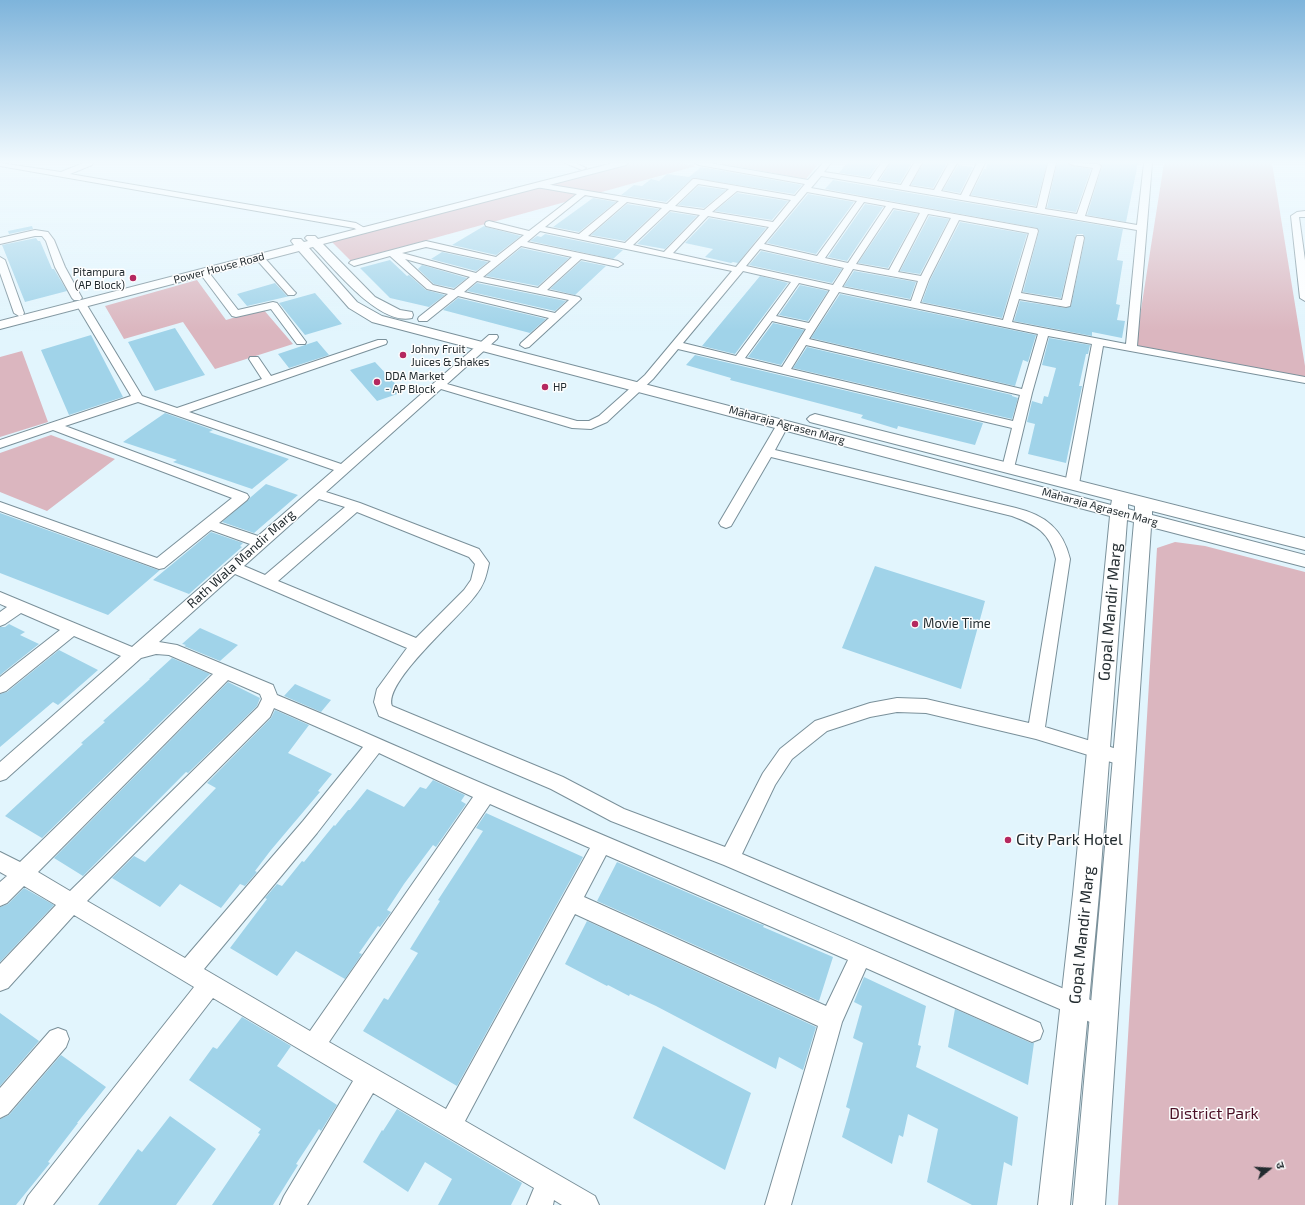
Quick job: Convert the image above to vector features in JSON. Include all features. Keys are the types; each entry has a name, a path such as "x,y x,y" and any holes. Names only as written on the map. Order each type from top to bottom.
{"street":[{"path":"312,219 360,228"},
{"name":"Power House Road","path":"0,325 79,301 392,219"},
{"name":"Power House Road","path":"360,228 396,219"},
{"path":"423,319 550,219"},
{"path":"581,237 602,219"},
{"path":"626,247 655,219"},
{"path":"666,255 701,219"},
{"path":"739,219 775,225"},
{"path":"439,385 576,425 591,425 603,419 644,382 740,269 780,219"},
{"path":"820,259 848,219"},
{"path":"785,370 850,266 882,219"},
{"path":"892,273 921,219"},
{"path":"914,305 924,279 954,219"},
{"path":"973,219 1034,231 1007,323"},
{"path":"1092,219 1141,228"},
{"path":"1131,348 1142,219"},
{"path":"489,224 581,237 1007,323 1044,332 1305,380"},
{"path":"1301,226 1305,293"},
{"path":"0,241 35,233 45,234 50,240 60,267 79,301 138,398"},
{"path":"1015,295 1066,304 1080,238"},
{"name":"Power House Road","path":"0,318 204,272 259,258 306,242"},
{"name":"Maharaja Agrasen Marg","path":"306,242 371,300 396,313 423,319 488,341 525,345 783,424 1120,504 1305,561"},
{"name":"Maharaja Agrasen Marg","path":"306,242 353,305 377,319 488,341 644,382 1008,468 1072,484 1120,504"},
{"path":"520,243 618,264"},
{"path":"354,263 426,244 498,260"},
{"path":"759,246 850,266 924,279"},
{"path":"392,253 477,277 576,299 525,345"},
{"path":"392,253 430,287 556,316"},
{"path":"540,291 579,256"},
{"path":"259,258 291,293"},
{"path":"0,263 4,287 19,313"},
{"path":"204,272 236,314 273,305 301,342"},
{"path":"739,359 797,280"},
{"path":"770,318 812,327"},
{"path":"1008,468 1026,393 1044,332"},
{"name":"Rath Wala Mandir Marg","path":"0,772 488,341"},
{"path":"803,341 1026,393"},
{"path":"176,412 382,342"},
{"path":"1072,484 1098,342"},
{"path":"676,345 1018,426"},
{"path":"254,359 268,381"},
{"path":"0,444 138,398 343,469"},
{"path":"726,523 783,424"},
{"path":"0,506 159,564 242,497 53,426"},
{"path":"768,452 1016,512 1033,519 1050,530 1061,545 1063,559 1036,732"},
{"path":"315,493 356,506 474,553 482,563 478,581 474,587 418,646 385,689 382,702 385,711 557,783 618,814 730,858 1104,1017"},
{"name":"Gopal Mandir Marg","path":"1054,1205 1099,750 1120,504"},
{"path":"267,582 356,506"},
{"name":"Maharaja Agrasen Marg","path":"1144,511 1305,544"},
{"name":"Gopal Mandir Marg","path":"1089,1205 1144,511"},
{"path":"209,524 260,542"},
{"path":"232,568 418,646"},
{"path":"0,598 18,607 133,654 156,648 171,649 267,690 270,700 264,712 72,903 0,980"},
{"path":"0,620 18,607"},
{"path":"0,686 71,629"},
{"path":"0,896 226,672"},
{"path":"270,700 376,744 486,794 861,955 1032,1031"},
{"path":"730,858 769,779 786,754 821,726 870,710 897,705 926,706 1036,732 1124,758"},
{"path":"188,971 310,828 376,744"},
{"path":"314,1044 486,794"},
{"path":"450,1125 602,844"},
{"path":"0,861 450,1125 544,1194 586,1205"},
{"path":"570,901 831,1020"},
{"path":"778,1205 831,1020 861,955"},
{"path":"37,1205 210,984"},
{"path":"0,1106 58,1039"},
{"path":"293,1205 369,1078"}],"green space":[{"path":"419,219 503,219 351,261 332,242"},
{"path":"1155,219 1281,219 1305,366 1305,380 1135,348"},
{"path":"197,280 226,320 263,309 293,344 215,369 183,322 124,339 105,306"},
{"path":"22,351 48,422 0,437 0,357"},
{"path":"51,435 115,459 47,511 0,492 0,453"},
{"name":"District Park","path":"1175,542 1205,546 1305,572 1305,1205 1118,1205 1157,548"}],"building":[{"path":"564,219 595,219 579,232 553,227"},
{"path":"609,219 648,219 625,241 591,235"},
{"path":"663,219 694,219 665,249 637,244"},
{"path":"708,219 716,219 766,228 738,263 731,263 705,257 713,249 685,243"},
{"path":"787,219 841,219 816,254 767,243"},
{"path":"854,219 875,219 847,261 828,257"},
{"path":"888,219 915,219 888,268 858,263"},
{"path":"927,219 949,219 920,274 900,271"},
{"path":"989,219 1065,219 1123,229 1117,260 1123,261 1116,304 1120,305 1117,320 1125,321 1122,338 1092,332 1092,336 1014,321 1020,301 1066,308 1071,306 1085,238 1083,234 1077,234 1075,238 1061,298 1023,292 1039,231 1037,228"},
{"path":"1111,219 1127,219 1126,222"},
{"path":"960,222 1027,234 1002,318 922,302 930,280"},
{"path":"32,226 33,229 9,234 8,231"},
{"path":"484,226 521,236 496,255 452,245"},
{"path":"545,234 623,250 613,259 530,241 537,236 541,237"},
{"path":"36,238 40,241 52,269 54,269 67,291 25,302 2,245"},
{"path":"521,248 569,258 538,286 486,276"},
{"path":"761,251 842,269 832,283 749,265"},
{"path":"442,252 488,262 476,271 431,259"},
{"path":"390,260 407,276 409,275 426,290 445,295 429,307 390,298 360,268"},
{"path":"581,261 606,266 575,295 550,289"},
{"path":"422,265 467,278 454,288 434,284 418,269"},
{"path":"854,271 916,282 910,299 844,286"},
{"path":"760,276 788,283 735,354 702,346"},
{"path":"275,283 287,296 290,296 247,306 237,294"},
{"path":"477,283 566,301 555,311 467,291"},
{"path":"800,285 828,291 808,321 779,315"},
{"path":"315,293 342,324 305,335 279,303"},
{"path":"840,294 1036,335 1028,362 1023,360 1015,386 811,338"},
{"path":"458,298 546,319 530,333 443,310"},
{"path":"773,323 804,330 781,365 748,357"},
{"path":"175,328 205,375 155,391 128,342"},
{"path":"91,335 123,397 69,415 41,350"},
{"path":"1049,338 1090,345 1088,354 1086,354 1079,386 1082,386 1066,463 1028,454 1035,424 1027,422 1032,401 1042,404 1044,396 1048,397 1056,368 1042,365"},
{"path":"317,341 329,355 289,368 278,354"},
{"path":"807,347 1012,395 1018,398 1012,419 793,368"},
{"path":"695,355 983,423 975,445 898,426 897,429 861,418 863,415 730,380 731,378 686,365"},
{"name":"DDA Market - AP Block","path":"375,362 403,392 377,401 350,370"},
{"path":"165,413 213,430 209,432 289,459 252,489 173,462 177,460 123,442"},
{"path":"266,484 298,495 254,533 222,522"},
{"path":"0,513 160,570 108,615 0,573"},
{"path":"211,532 243,543 240,546 242,547 189,594 153,580"},
{"name":"Movie Time","path":"875,566 985,601 961,689 842,648"},
{"path":"9,624 25,632 20,635 39,644 0,675 0,627 5,627"},
{"path":"200,628 238,645 220,661 182,644"},
{"path":"59,650 98,670 58,705 53,702 0,747 0,694 7,692"},
{"path":"172,658 210,674 42,838 5,816 83,744 81,743 105,722 103,721"},
{"path":"228,682 260,698 257,706 188,773 186,772 83,876 54,858"},
{"path":"295,684 331,700 321,712 284,696"},
{"path":"275,710 309,725 288,753 332,774 318,791 320,792 271,850 255,871 257,872 245,886 240,884 221,908 180,884 160,907 112,878 134,856 145,862 216,788 207,783 271,718"},
{"path":"433,780 465,795 461,801 466,804 436,847 433,845 404,884 387,910 391,912 380,927 378,926 359,953 362,954 345,979 296,951 277,976 230,948 267,899 265,898 277,884 282,886 302,861 304,862 334,825 335,826 348,810 350,810 367,789 404,807 420,787 426,789"},
{"path":"486,813 583,857 457,1086 363,1031 384,998 388,1000 418,953 410,949 440,901 438,900 483,831 476,828"},
{"path":"617,862 764,925 763,927 833,957 819,1001 597,901"},
{"path":"24,888 54,905 0,962 0,907 8,904"},
{"path":"587,921 816,1027 803,1070 779,1057 776,1069 656,1006 630,994 629,996 608,985 607,986 565,964"},
{"path":"864,977 926,1006 918,1045 921,1046 916,1067 1018,1117 1012,1166 1004,1162 997,1205 972,1205 927,1182 938,1129 908,1114 903,1137 899,1135 892,1164 842,1137 850,1109 846,1107 863,1043 853,1038 862,1006 854,1002"},
{"path":"955,1009 1034,1043 1028,1085 948,1047"},
{"path":"0,1013 39,1041 0,1086"},
{"path":"242,1017 291,1046 277,1066 337,1105 321,1131 319,1129 296,1164 298,1165 273,1205 212,1205 260,1134 258,1133 261,1129 189,1080 213,1047 217,1049"},
{"path":"663,1046 751,1093 725,1170 633,1118"},
{"path":"61,1055 106,1087 48,1162 50,1163 16,1205 0,1205 0,1119 9,1115"},
{"path":"397,1109 522,1183 511,1205 438,1205 452,1179 425,1162 408,1192 363,1162 382,1130 383,1131"},
{"path":"170,1116 216,1149 176,1205 98,1205 138,1149 142,1152"}],"place":[{"name":"Pitampura (AP Block)","path":"133,278"},
{"name":"Johny Fruit Juices & Shakes","path":"403,355"},
{"name":"DDA Market - AP Block","path":"377,382"},
{"name":"HP","path":"545,387"},
{"name":"Movie Time","path":"915,624"},
{"name":"City Park Hotel","path":"1008,840"}]}
